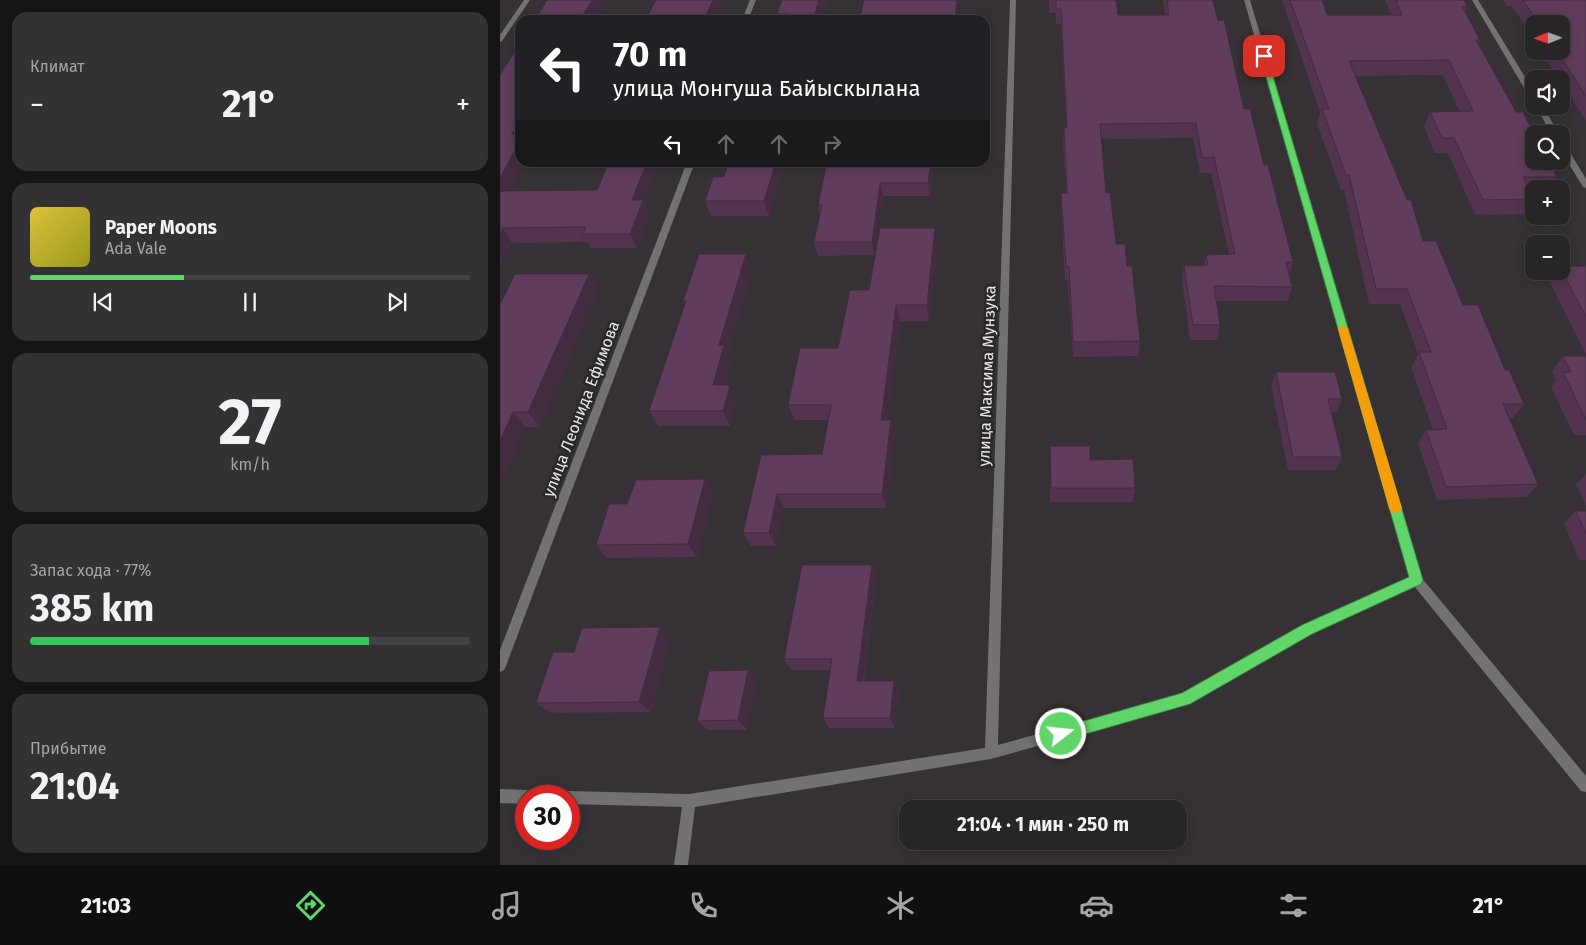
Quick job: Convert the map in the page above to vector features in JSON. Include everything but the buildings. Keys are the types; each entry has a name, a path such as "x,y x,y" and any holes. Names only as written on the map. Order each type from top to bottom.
{"street":[{"path":"517,15 527,0"},
{"path":"747,15 753,0"},
{"name":"улица Максима Мунзука","path":"991,753 1013,0"},
{"path":"1247,0 1416,580 1586,786"},
{"path":"1475,0 1525,83"},
{"path":"500,40 515,18"},
{"path":"1570,159 1586,185"},
{"name":"улица Леонида Ефимова","path":"500,666 689,167"},
{"path":"580,798 689,800 991,753 1185,699 1307,630 1416,580"},
{"path":"500,796 515,797"},
{"path":"681,865 689,800"}],"slow traffic":[{"path":"1343,329 1395,508"}],"route":[{"path":"1061,734 1185,699 1307,630 1416,580 1264,56"}]}
